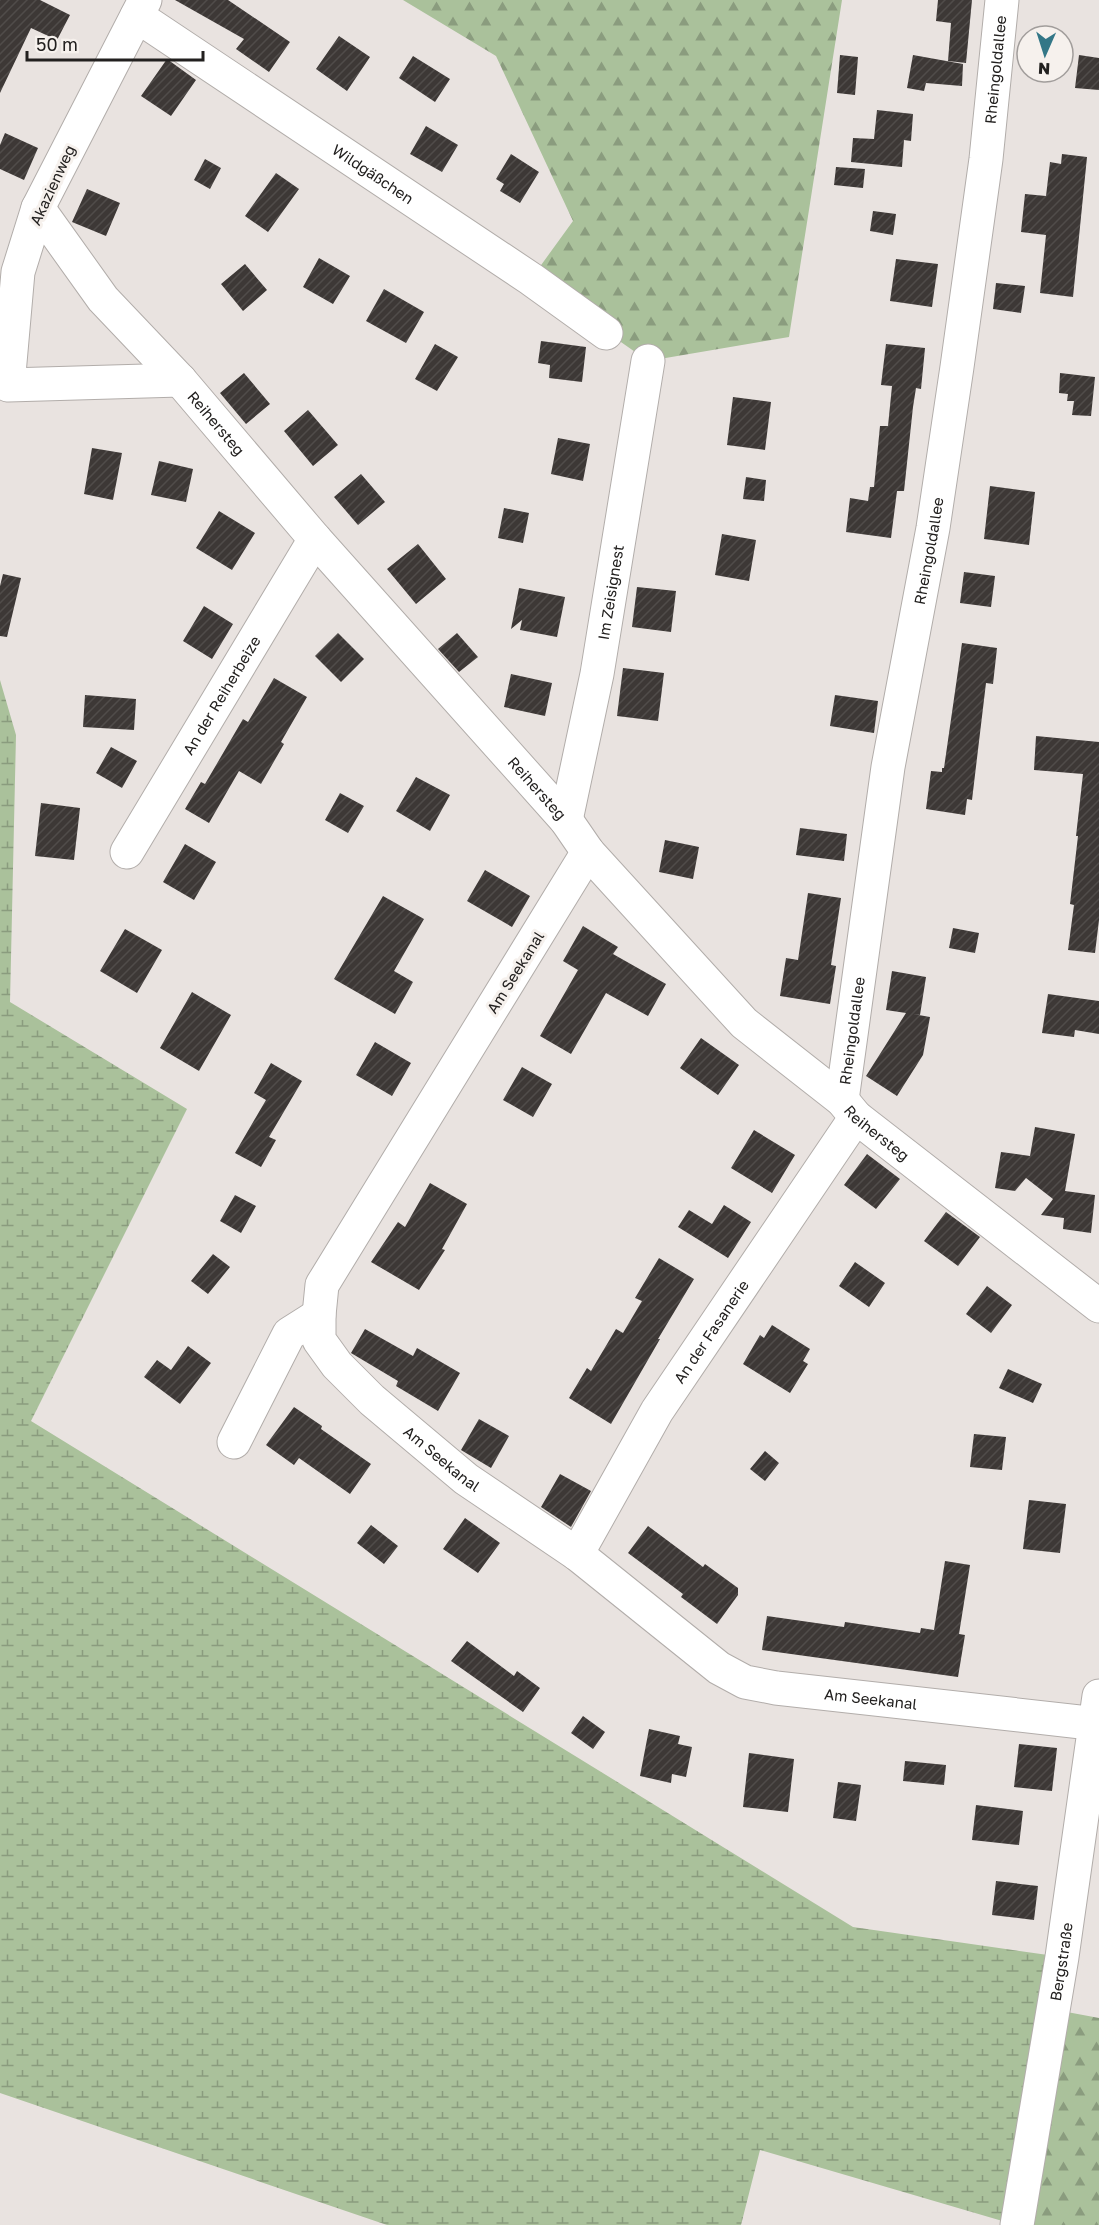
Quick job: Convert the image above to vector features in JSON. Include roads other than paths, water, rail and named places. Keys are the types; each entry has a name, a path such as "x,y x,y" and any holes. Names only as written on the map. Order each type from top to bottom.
{"street":[{"name":"Rheingoldallee","path":"849,1108 888,767 933,528 986,159 1002,0"},
{"name":"Akazienweg","path":"141,8 38,208 18,272 8,385 180,380"},
{"name":"Wildgäßchen","path":"141,8 606,333"},
{"name":"Reihersteg","path":"38,208 103,298 180,380 315,539 566,820 588,852 744,1023 1099,1306"},
{"name":"Im Zeisignest","path":"566,820 597,674 648,361"},
{"name":"An der Reiherbeize","path":"127,852 315,539"},
{"name":"Am Seekanal","path":"588,852 322,1285 319,1340 337,1365 372,1400 466,1479 578,1554 719,1668 745,1682 776,1688 1098,1715"},
{"name":"An der Fasanerie","path":"578,1554 657,1411 849,1108"},
{"path":"234,1442 289,1334 319,1315"},
{"name":"Bergstraße","path":"1017,2225 1062,1957 1098,1715"}]}
